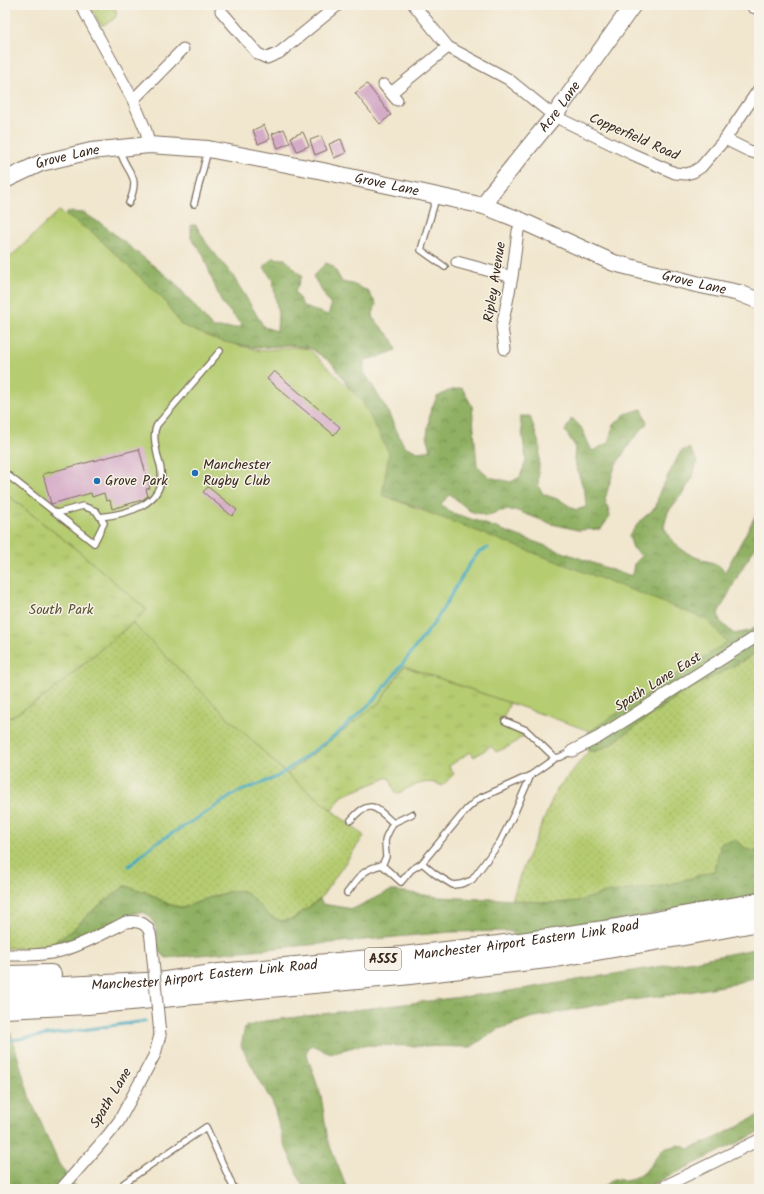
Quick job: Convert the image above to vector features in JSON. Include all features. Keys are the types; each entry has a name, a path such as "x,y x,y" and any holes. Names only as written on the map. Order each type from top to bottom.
{"highway":[{"name":"Manchester Airport Eastern Link Road","path":"5,990 166,982 219,974 402,957 540,941 611,930 759,902"},
{"name":"Manchester Airport Eastern Link Road","path":"5,1008 87,1004 401,975 499,964 555,957 759,921"},
{"path":"5,976 167,973 219,974"},
{"path":"5,1014 87,1004"}],"main road":[{"name":"Acre Lane","path":"484,206 492,192 554,116 633,5"},
{"name":"Grove Lane","path":"5,178 41,163 91,151 148,145 208,150 318,170 484,206 522,221 614,263 696,284 739,293 759,301"}],"street":[{"path":"81,5 133,100 146,131 148,145"},
{"path":"221,11 258,54 268,58 279,53 338,5"},
{"path":"391,93 448,47 414,5"},
{"name":"Copperfield Road","path":"448,47 508,78 554,116 675,173 686,174 701,167 724,139 759,88"},
{"path":"133,100 183,49"},
{"path":"724,139 759,154"},
{"name":"Ripley Avenue","path":"505,350 502,327 512,277 518,231 522,221"},
{"path":"457,262 512,277"},
{"name":"Spath Lane East","path":"572,751 599,737 759,635"},
{"name":"Spath Lane","path":"5,955 36,955 62,950 81,944 126,922 134,921 141,923 150,930 160,1035 155,1054 118,1121 109,1134 67,1181 62,1189"},
{"path":"659,1189 759,1140"}],"lane":[{"path":"120,148 123,160 130,169 135,180 134,193 129,203"},
{"path":"194,204 208,150"},
{"path":"436,195 422,250 445,267"},
{"path":"100,517 113,516 132,510 148,502 156,493 161,482 161,469 154,430 157,424 220,351"},
{"path":"5,473 94,543 104,523 96,511 83,506 57,513"},
{"path":"505,721 526,730 555,758"},
{"path":"382,865 401,882 411,870 422,863 466,810 478,799 531,775 555,758 572,751"},
{"path":"422,863 453,885 472,880 500,842 531,775"},
{"path":"351,820 361,810 368,806 373,806 378,808 393,822"},
{"path":"382,865 386,857 386,837 393,822 412,814"},
{"path":"347,893 367,870 372,867 382,865"},
{"path":"129,1189 124,1183 206,1127 234,1189"}],"green space":[{"path":"90,5 114,5 116,16 101,26"},
{"name":"Manchester Rugby Club","path":"59,211 93,233 163,299 181,325 217,340 258,351 292,347 309,349 362,401 389,453 382,495 707,620 727,642 590,731 404,666 379,703 287,774 132,623 147,610 82,554 5,493 5,262"},
{"path":"67,212 84,213 103,225 175,283 213,328 233,328 243,326 222,303 203,254 191,238 191,225 196,225 207,244 233,276 264,327 277,331 278,314 273,281 264,267 272,258 285,259 302,276 295,292 304,307 328,315 331,306 313,276 326,263 333,266 342,282 352,284 368,291 376,304 372,317 393,340 396,350 378,357 364,360 364,372 386,408 404,446 418,452 431,450 427,436 430,412 437,397 448,391 462,388 472,406 477,465 489,477 511,482 520,477 526,461 520,416 530,416 540,447 538,485 543,494 560,500 576,510 586,507 585,493 574,460 575,446 565,431 572,418 581,427 592,451 608,443 613,426 625,414 642,409 647,423 631,442 615,466 605,499 610,516 601,529 578,530 552,524 515,510 499,511 487,516 470,511 450,494 441,504 450,512 632,576 634,564 642,556 633,548 629,536 640,521 656,507 659,493 681,451 689,448 697,461 693,477 668,512 664,527 675,543 684,551 695,557 717,564 725,572 759,509 760,529 758,540 718,613 720,621 734,634 749,631 759,625 759,650 750,657 681,694 610,745 594,752 587,750 588,731 603,715 448,530 421,508 379,495 378,440 349,387 332,363 310,348 290,345 259,348 240,345 215,349 198,346 63,221"},
{"name":"South Park","path":"5,493 82,554 147,610 47,695 9,718 5,712"},
{"path":"132,623 287,774 364,836 320,899 293,919 280,921 270,916 246,892 232,891 211,897 183,908 168,904 146,892 125,886 92,911 71,931 47,947 43,948 36,946 35,948 5,948 5,712 9,718 47,695"},
{"path":"759,645 759,866 621,902 510,907 520,875 556,791 586,754 598,744"},
{"path":"404,666 510,703 501,723 525,735 510,746 496,752 491,746 474,757 470,752 449,766 454,774 442,786 431,782 419,784 396,794 389,777 342,796 332,810 287,774 379,703"},
{"path":"735,840 747,849 759,852 759,896 514,938 513,931 451,932 166,958 159,951 154,923 147,914 142,912 132,914 65,945 47,947 71,931 92,911 125,886 146,892 168,904 183,908 211,897 232,891 246,892 270,916 280,921 293,919 320,899 322,904 352,909 391,891 438,897 555,903 579,901 605,893 656,887 714,871 721,843"},
{"path":"759,948 759,976 733,984 677,994 608,1003 530,1018 496,1030 471,1047 361,1045 331,1053 311,1045 306,1052 321,1096 328,1141 347,1189 304,1189 284,1143 273,1104 241,1046 245,1027 265,1021 510,991 694,961"},
{"path":"11,1033 29,1096 59,1164 75,1186 82,1189 5,1189 5,1034"},
{"path":"759,1115 759,1132 643,1189 600,1189 613,1179 627,1181 644,1173 663,1149 679,1145 689,1149 716,1138"}],"building":[{"path":"367,84 391,115 380,124 355,93"},
{"path":"264,125 270,139 258,144 253,130"},
{"path":"284,129 290,143 278,148 272,134"},
{"path":"303,132 309,146 297,151 291,137"},
{"path":"321,136 327,150 315,155 310,140"},
{"path":"341,139 346,153 334,158 329,144"},
{"path":"274,371 340,427 334,435 267,379"},
{"name":"Grove Park","path":"139,449 150,488 146,489 148,496 142,500 112,509 110,500 106,501 104,493 92,497 91,493 51,504 43,474"},
{"path":"208,487 237,510 232,516 203,492"}],"waterway":[{"path":"129,866 154,844 236,793 277,777 336,735 376,698 435,622 469,565 479,552 488,548"},
{"path":"5,1041 145,1021"}],"place":[{"name":"Manchester Rugby Club","path":"195,473"},
{"name":"Grove Park","path":"97,481"}]}
